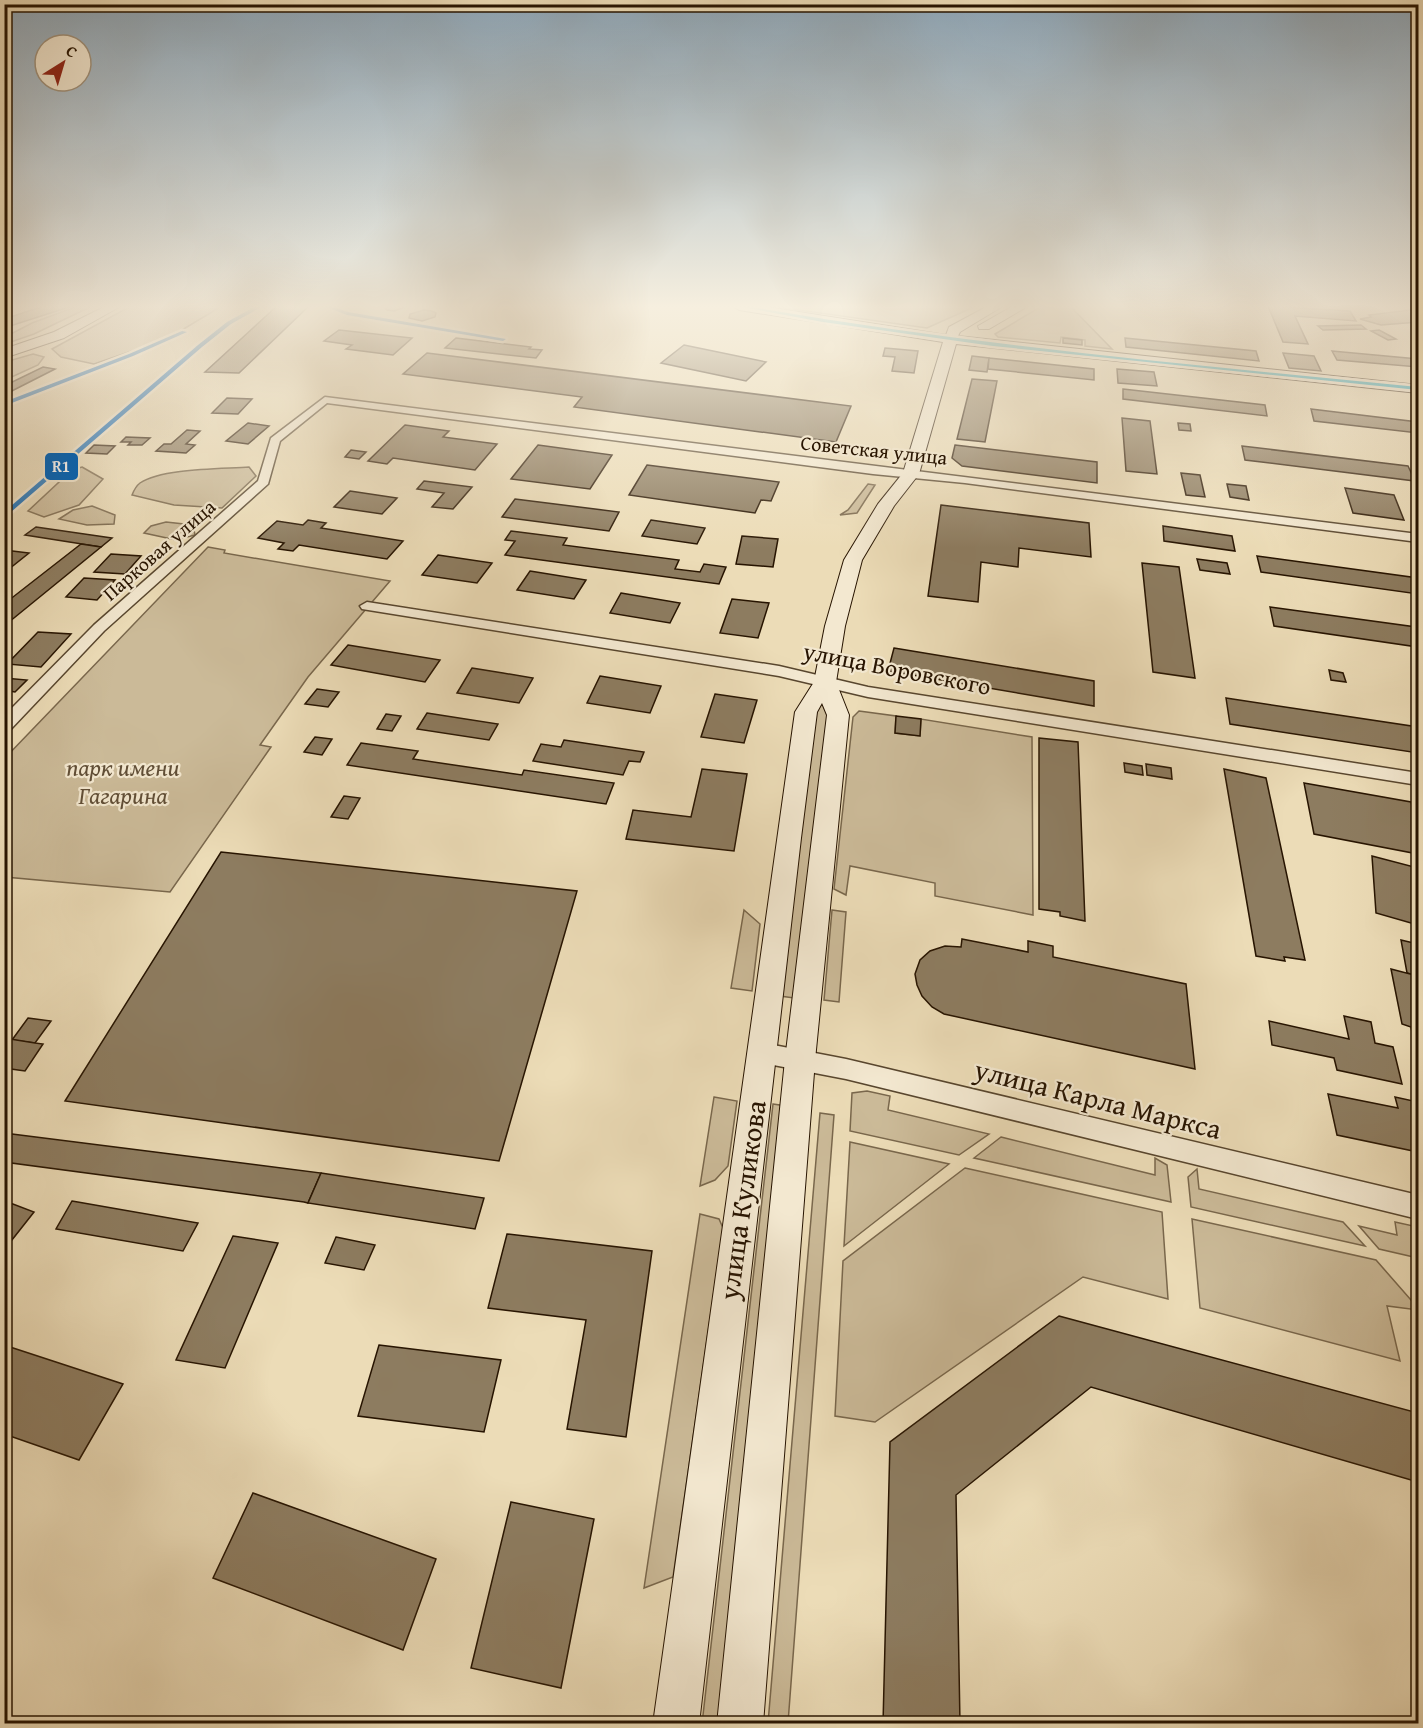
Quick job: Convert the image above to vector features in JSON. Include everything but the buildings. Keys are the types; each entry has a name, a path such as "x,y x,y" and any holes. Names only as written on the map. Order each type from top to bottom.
{"main road":[{"name":"улица Куликова","path":"676,1724 740,1207 763,1053 806,712 825,682 835,627 853,560 887,504 911,474 935,387"},
{"path":"1397,387 1419,389"},
{"name":"улица Куликова","path":"740,1724 800,1060 838,715 825,682"}],"street":[{"name":"Советская улица","path":"325,400 1419,538"},
{"name":"Парковая улица","path":"4,726 99,628 264,482 275,440 325,400"},
{"name":"улица Воровского","path":"368,606 779,671 880,694 1419,779"},
{"name":"улица Карла Маркса","path":"763,1053 846,1069 1419,1207"}],"green space":[{"path":"82,467 103,479 79,505 44,517 28,511 72,470"},
{"path":"249,467 256,476 222,508 174,505 132,495 140,483 163,474"},
{"path":"868,484 875,485 857,513 840,515 848,510"},
{"path":"92,506 115,515 114,524 87,525 59,519 73,510"},
{"path":"166,522 193,525 195,535 176,540 144,533 151,526"},
{"name":"парк имени Гагарина","path":"208,547 225,550 224,553 390,581 308,677 260,745 271,747 170,892 5,877 4,759"},
{"path":"816,704 829,706 794,998 780,996"},
{"path":"859,711 896,716 895,733 920,736 921,719 1032,737 1033,915 935,896 935,883 850,866 846,895 834,889 853,717"},
{"path":"744,910 760,924 752,991 731,988"},
{"path":"832,910 846,912 839,1002 824,1000"},
{"path":"867,1091 890,1096 888,1110 989,1134 959,1155 850,1131 852,1093"},
{"path":"714,1097 737,1101 728,1166 715,1180 700,1186"},
{"path":"773,1104 786,1106 721,1723 702,1724"},
{"path":"820,1113 834,1115 788,1723 768,1723"},
{"path":"1001,1137 1155,1175 1155,1158 1167,1165 1171,1202 974,1158"},
{"path":"850,1142 949,1164 844,1246"},
{"path":"965,1168 1162,1212 1168,1299 1083,1277 875,1422 835,1416 843,1261"},
{"path":"1197,1169 1199,1189 1343,1222 1365,1246 1191,1207 1188,1177"},
{"path":"700,1214 719,1219 723,1228 673,1577 644,1588"},
{"path":"1192,1219 1376,1260 1418,1308 1418,1310 1387,1306 1400,1361 1200,1308"},
{"path":"1395,1222 1418,1227 1418,1258 1379,1249 1359,1226 1397,1235"}],"transit line":[{"name":"R1","path":"4,404 49,387"},
{"name":"R1","path":"4,516 153,387"},
{"path":"1394,387 1418,389"}]}
